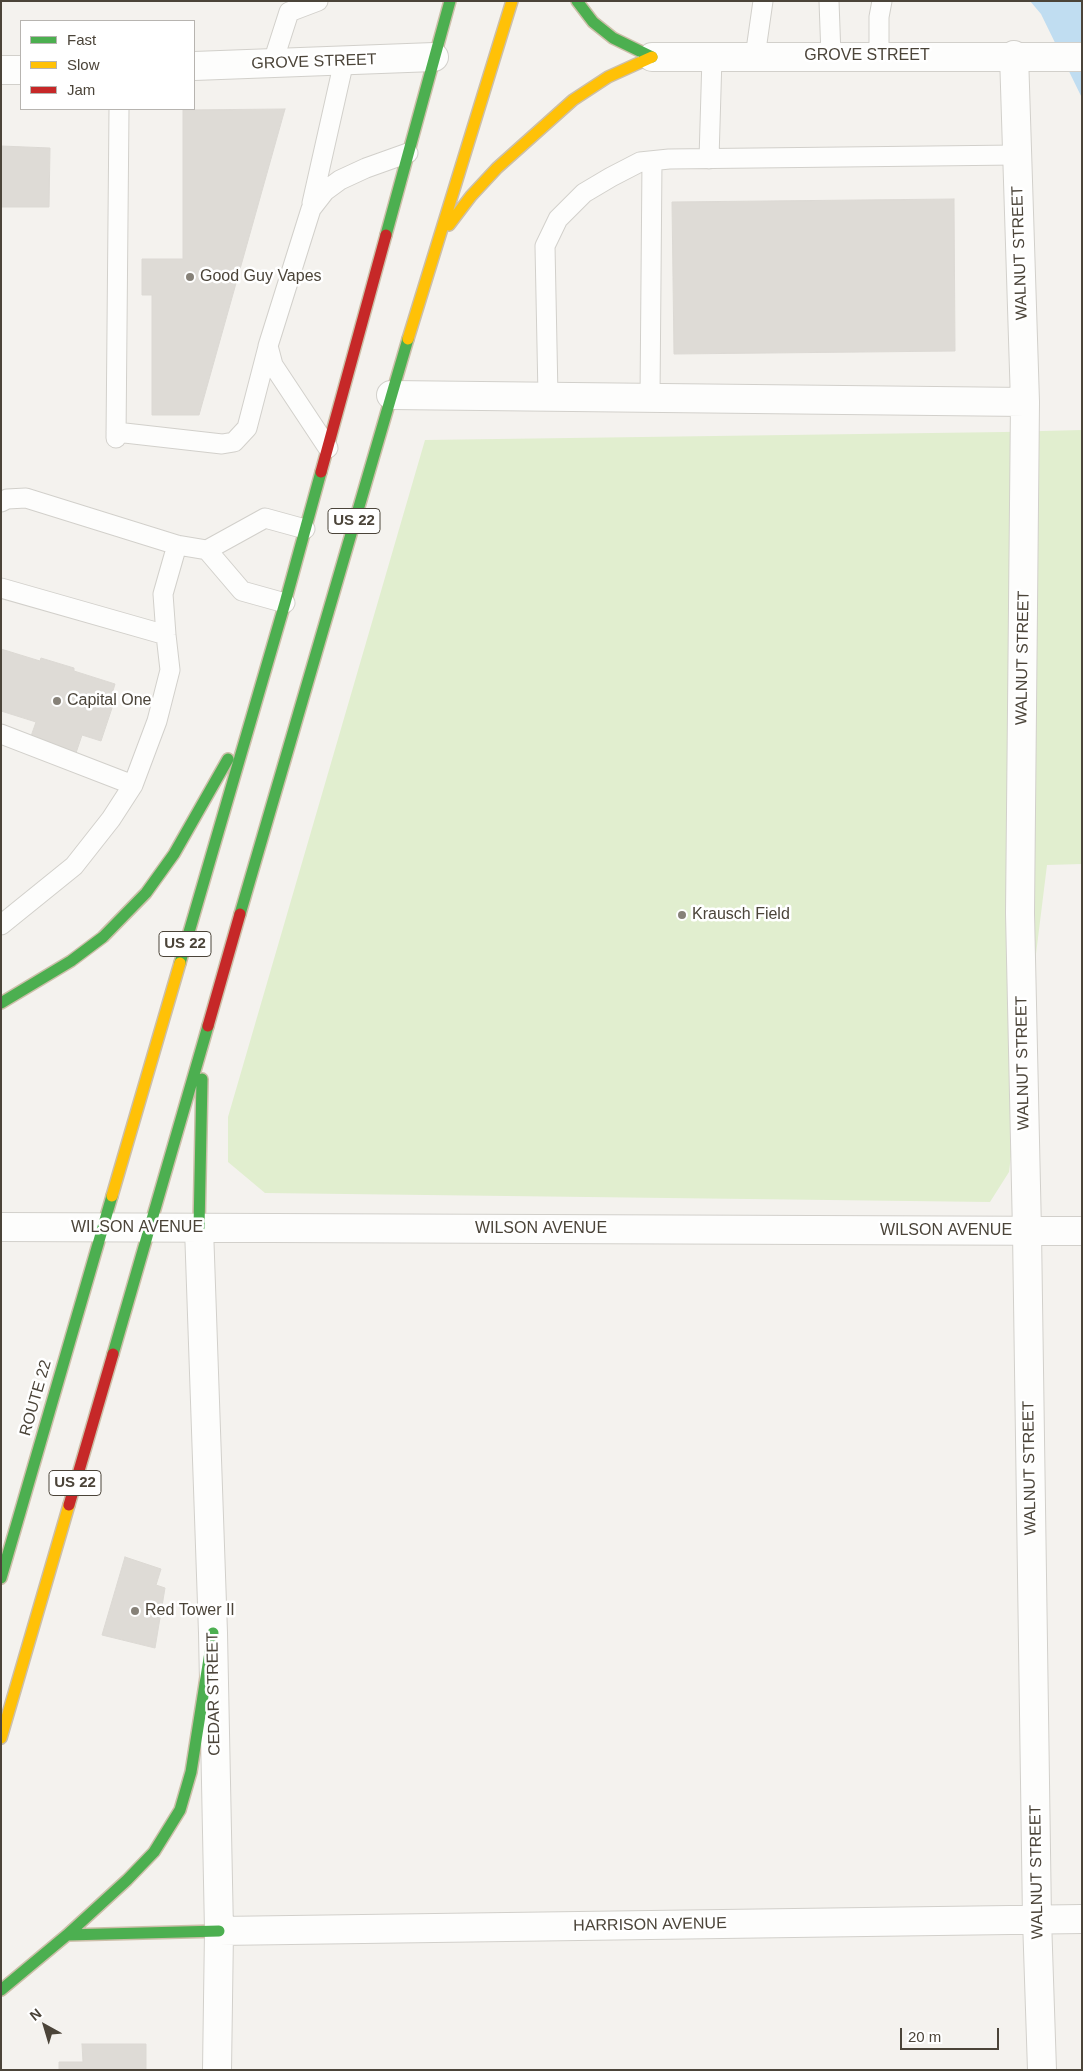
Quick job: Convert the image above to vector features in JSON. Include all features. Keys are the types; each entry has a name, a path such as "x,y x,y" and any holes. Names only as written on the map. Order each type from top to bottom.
{"highway":[{"name":"US 22","path":"102,1228 285,603 450,1"},
{"name":"US 22","path":"1,1738 391,395 437,240 512,1"},
{"path":"577,1 593,22 613,38 652,57"},
{"path":"437,240 471,196 497,168 573,100 608,78 652,57"},
{"path":"1,1003 71,961 104,937 146,894 174,854 225,765 268,661"},
{"path":"199,1228 202,1043"},
{"name":"ROUTE 22","path":"1,1578 102,1228"},
{"path":"1,1990 67,1935 127,1880 154,1852 180,1810 191,1772 213,1633"},
{"path":"67,1935 219,1931"}],"street":[{"name":"WALNUT STREET","path":"1024,56 1017,155 1025,402 1020,913 1027,1232 1037,1919 1042,2070"},
{"name":"GROVE STREET","path":"195,66 434,57"},
{"name":"GROVE STREET","path":"652,57 1082,57"},
{"path":"1,70 20,70"},
{"path":"391,395 1025,402"},
{"name":"WILSON AVENUE","path":"1,1227 1082,1231"},
{"name":"CEDAR STREET","path":"199,1228 213,1633 219,1931 217,2070"},
{"name":"HARRISON AVENUE","path":"219,1931 1082,1919"}],"lane":[{"path":"272,64 289,12 318,1"},
{"path":"755,57 763,1"},
{"path":"830,1 831,56"},
{"path":"879,56 879,17 882,1"},
{"path":"709,158 712,57"},
{"path":"119,110 116,435 222,444 234,442 247,428 268,346 311,209 344,61"},
{"path":"311,209 325,191 340,180 366,168 408,153"},
{"path":"548,396 545,246 558,220 584,194 640,162 709,158 1017,155"},
{"path":"650,397 652,161"},
{"path":"268,346 273,366 328,448"},
{"path":"1,502 7,499 26,498 177,545 207,550 266,518 305,529"},
{"path":"1,924 74,866 111,819 133,785 157,721 170,670 164,594 177,545"},
{"path":"207,550 242,591 285,603"},
{"path":"1,588 166,635"},
{"path":"1,734 133,785"},
{"path":"1,1531 18,1521"}],"green space":[{"path":"1082,430 1082,864 1047,865 1009,1172 990,1202 265,1193 228,1162 228,1117 425,440"}],"water":[{"path":"1030,1 1082,1 1082,98 1041,14"}],"building":[{"name":"Good Guy Vapes","path":"285,109 199,415 152,415 152,295 142,295 142,259 183,259 183,110"},
{"path":"1,146 50,148 49,207 1,207"},
{"path":"954,199 955,351 674,354 672,202"},
{"name":"Capital One","path":"1,649 40,661 41,658 74,668 74,671 115,684 110,701 114,702 101,741 82,735 76,753 30,739 36,722 1,711"},
{"name":"Red Tower II","path":"125,1557 161,1569 156,1585 165,1588 155,1648 102,1635"},
{"path":"82,2044 146,2044 146,2070 59,2070 59,2062 83,2062"}],"traffic: fast":[{"path":"386,235 450,1"},
{"path":"577,1 593,22 613,38 652,57"},
{"path":"240,914 408,339"},
{"path":"180,963 285,603 321,472"},
{"path":"1,1003 71,961 103,937 146,893 174,854 228,759"},
{"path":"113,1354 208,1026"},
{"path":"199,1228 202,1079"},
{"path":"1,1578 112,1196"},
{"path":"1,1990 67,1935 127,1880 154,1852 180,1810 191,1772 213,1633"},
{"path":"67,1935 219,1931"}],"traffic: slow":[{"path":"408,339 512,1"},
{"path":"449,225 471,196 497,168 573,100 608,77 652,57"},
{"path":"112,1196 180,963"},
{"path":"1,1738 69,1505"}],"traffic: jam":[{"path":"321,472 386,235"},
{"path":"208,1026 240,914"},
{"path":"69,1505 113,1354"}],"place":[{"name":"Good Guy Vapes","path":"190,277"},
{"name":"Capital One","path":"57,701"},
{"name":"Krausch Field","path":"682,915"},
{"name":"Red Tower II","path":"135,1611"}]}
